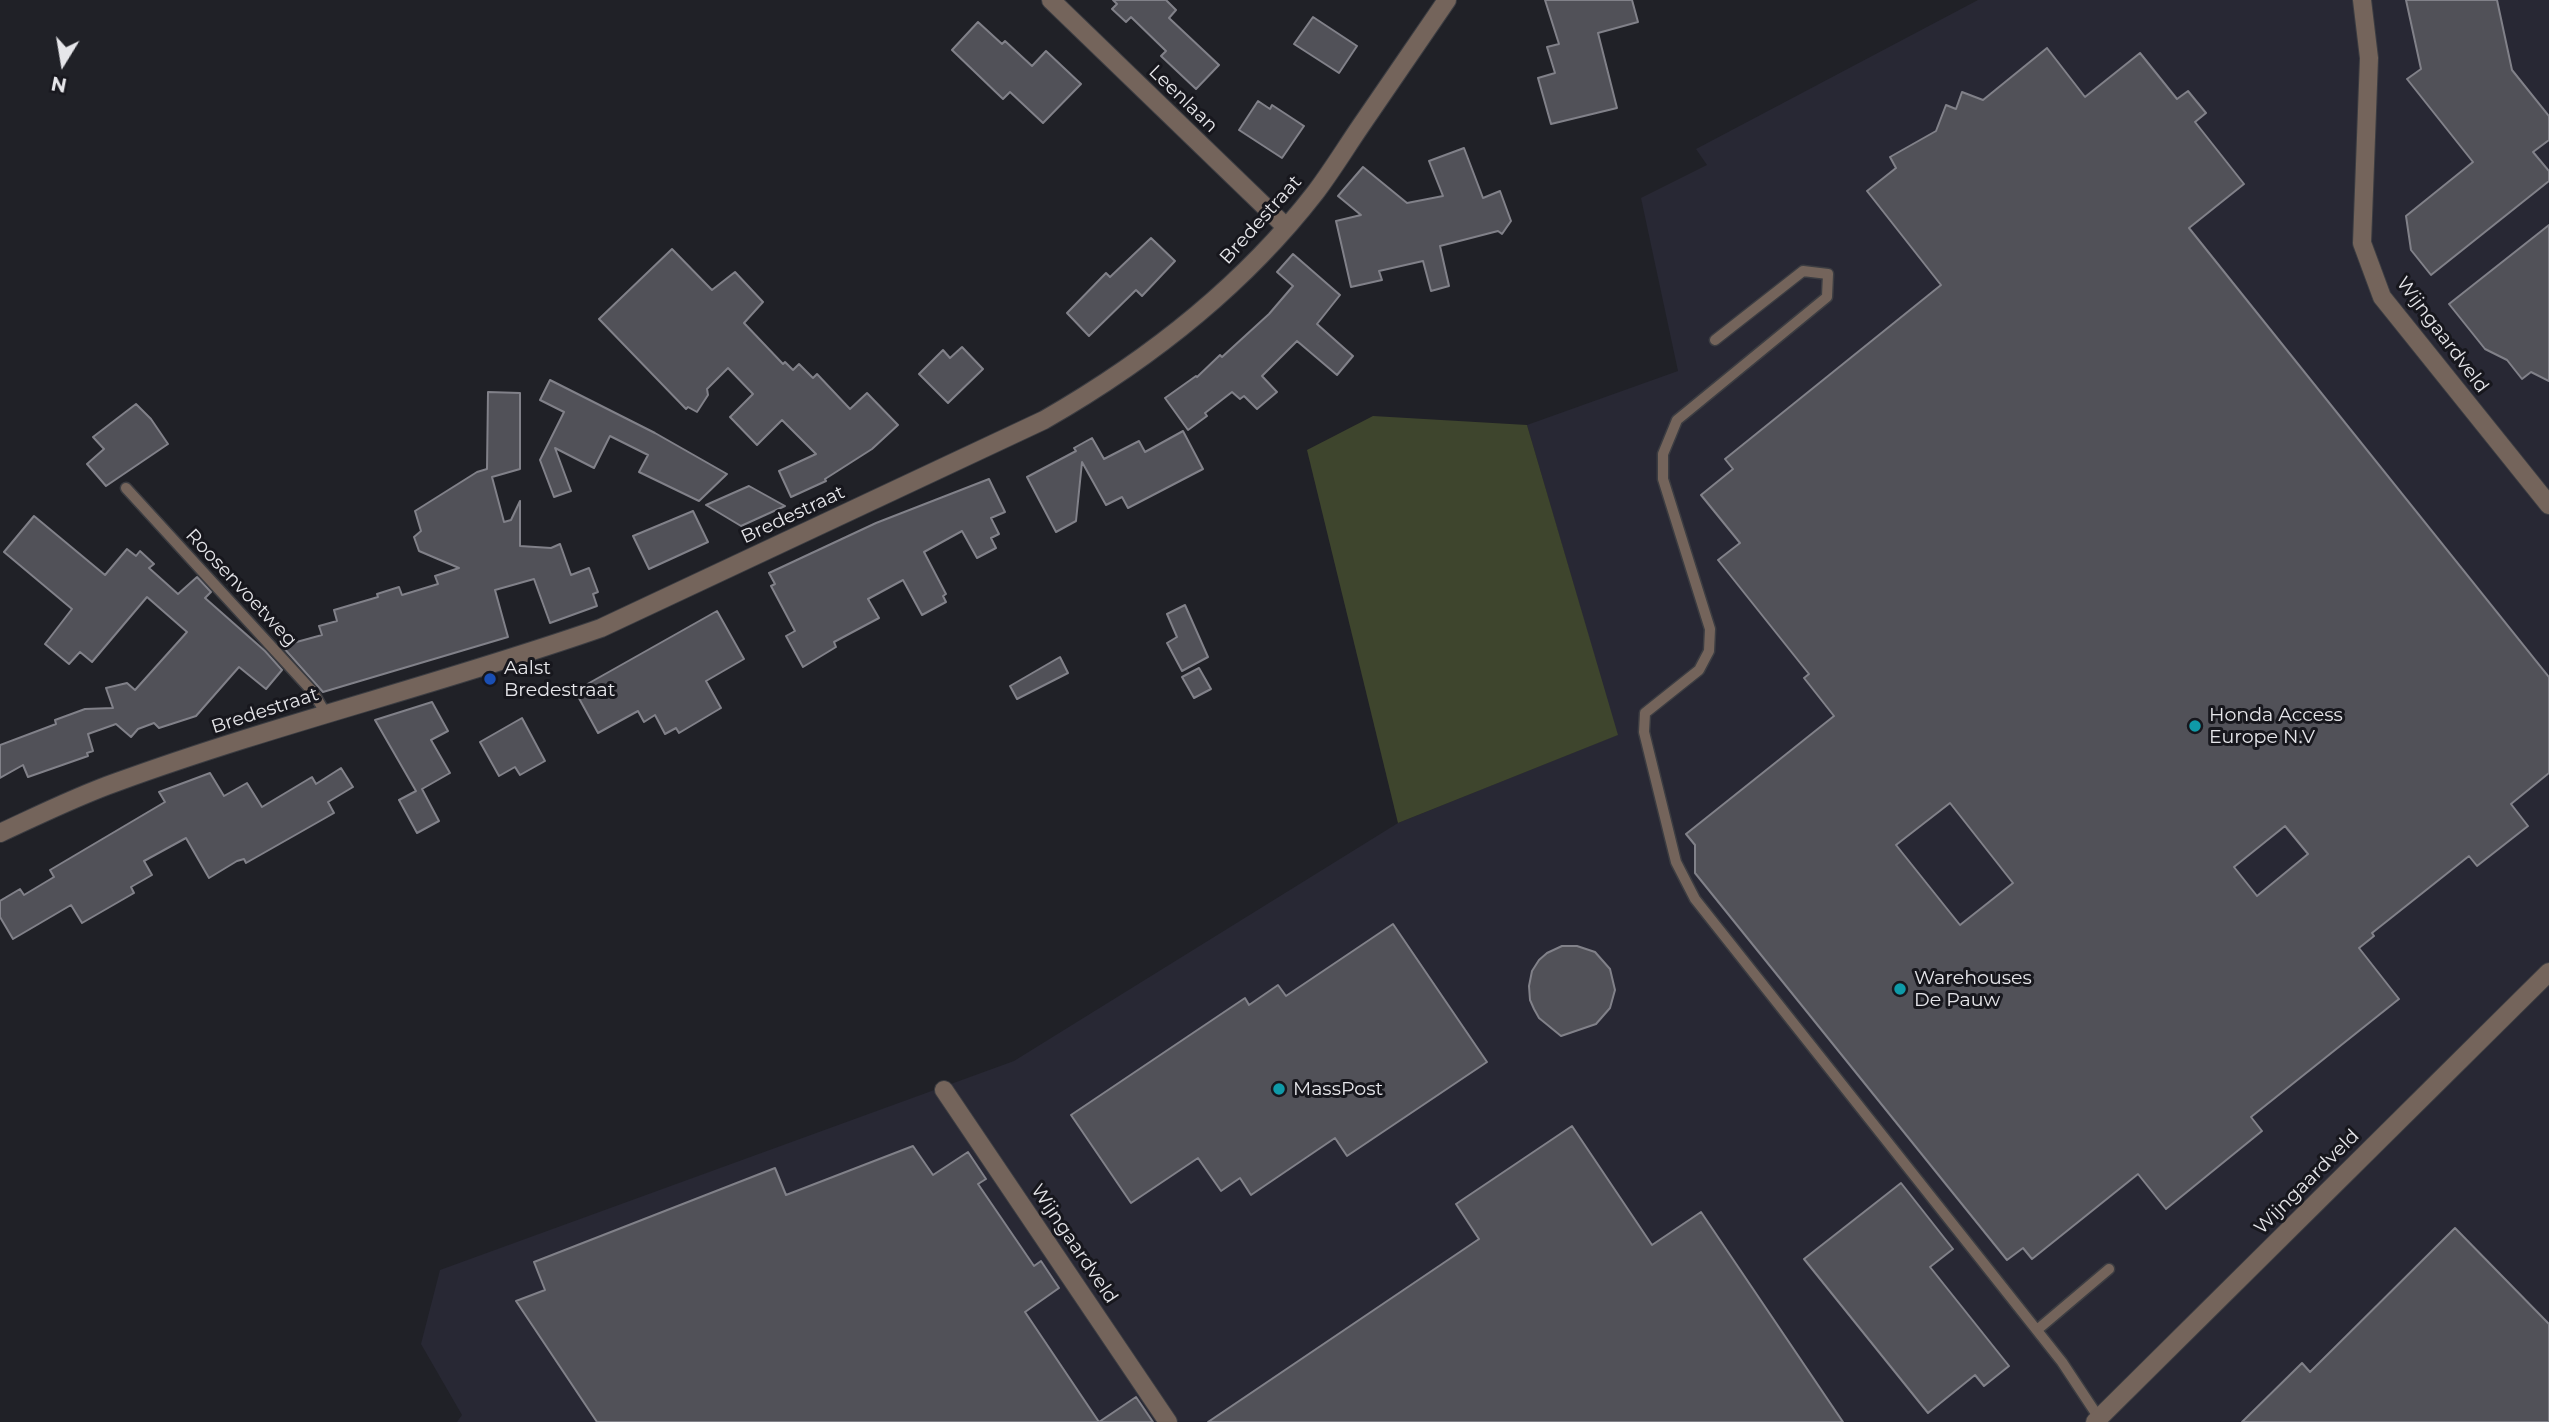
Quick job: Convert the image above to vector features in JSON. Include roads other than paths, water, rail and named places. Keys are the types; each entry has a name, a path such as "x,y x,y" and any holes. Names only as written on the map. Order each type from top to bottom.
{"street":[{"name":"Leenlaan","path":"1051,0 1286,227"},
{"name":"Bredestraat","path":"0,833 117,782 326,714 529,653 600,628 1044,420 1090,394 1180,330 1233,282 1286,227 1315,192 1447,0"},
{"name":"Wijngaardveld","path":"2362,0 2369,58 2362,243 2382,297 2549,505"},
{"name":"Wijngaardveld","path":"2097,1420 2549,972"},
{"name":"Wijngaardveld","path":"944,1090 1168,1422"}],"lane":[{"path":"1715,340 1803,271 1828,274 1828,297 1677,420 1662,454 1663,479 1710,629 1709,651 1699,670 1645,713 1644,732 1676,862 1695,899 2062,1362 2097,1420"},
{"name":"Roosenvoetweg","path":"126,488 313,692 326,714"},
{"path":"2037,1330 2109,1269"}],"place":[{"name":"Aalst Bredestraat","path":"490,679"},
{"name":"Honda Access Europe N.V","path":"2195,726"},
{"name":"Warehouses De Pauw","path":"1900,989"},
{"name":"MassPost","path":"1279,1089"}]}
